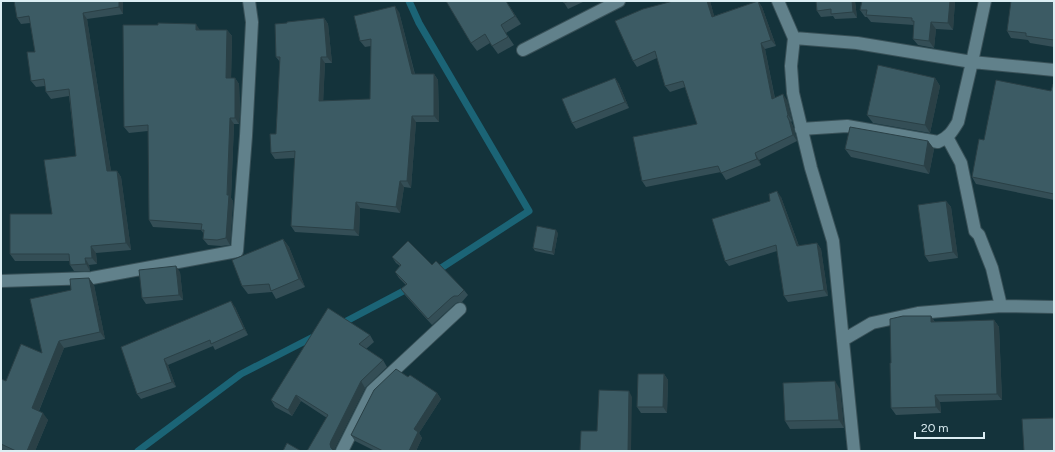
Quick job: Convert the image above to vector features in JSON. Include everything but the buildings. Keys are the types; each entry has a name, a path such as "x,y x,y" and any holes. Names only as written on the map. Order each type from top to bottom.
{"street":[{"path":"1,280 92,278 237,251 252,22 249,1"},
{"path":"523,50 619,1"},
{"path":"778,1 794,38 791,66 793,93 811,168 833,241 854,451"},
{"path":"801,129 847,126 938,142 947,138 954,130 958,122 985,1"},
{"path":"794,38 857,43 972,62 1054,70"},
{"path":"947,138 961,163 975,231 979,235 992,268 1001,306"},
{"path":"843,340 872,323 918,313 1001,306 1054,307"},
{"path":"342,451 372,390 460,309"}],"waterway":[{"path":"409,1 419,23 529,211 435,272"},
{"path":"339,325 411,287"},
{"path":"138,451 241,374 315,336"}]}
